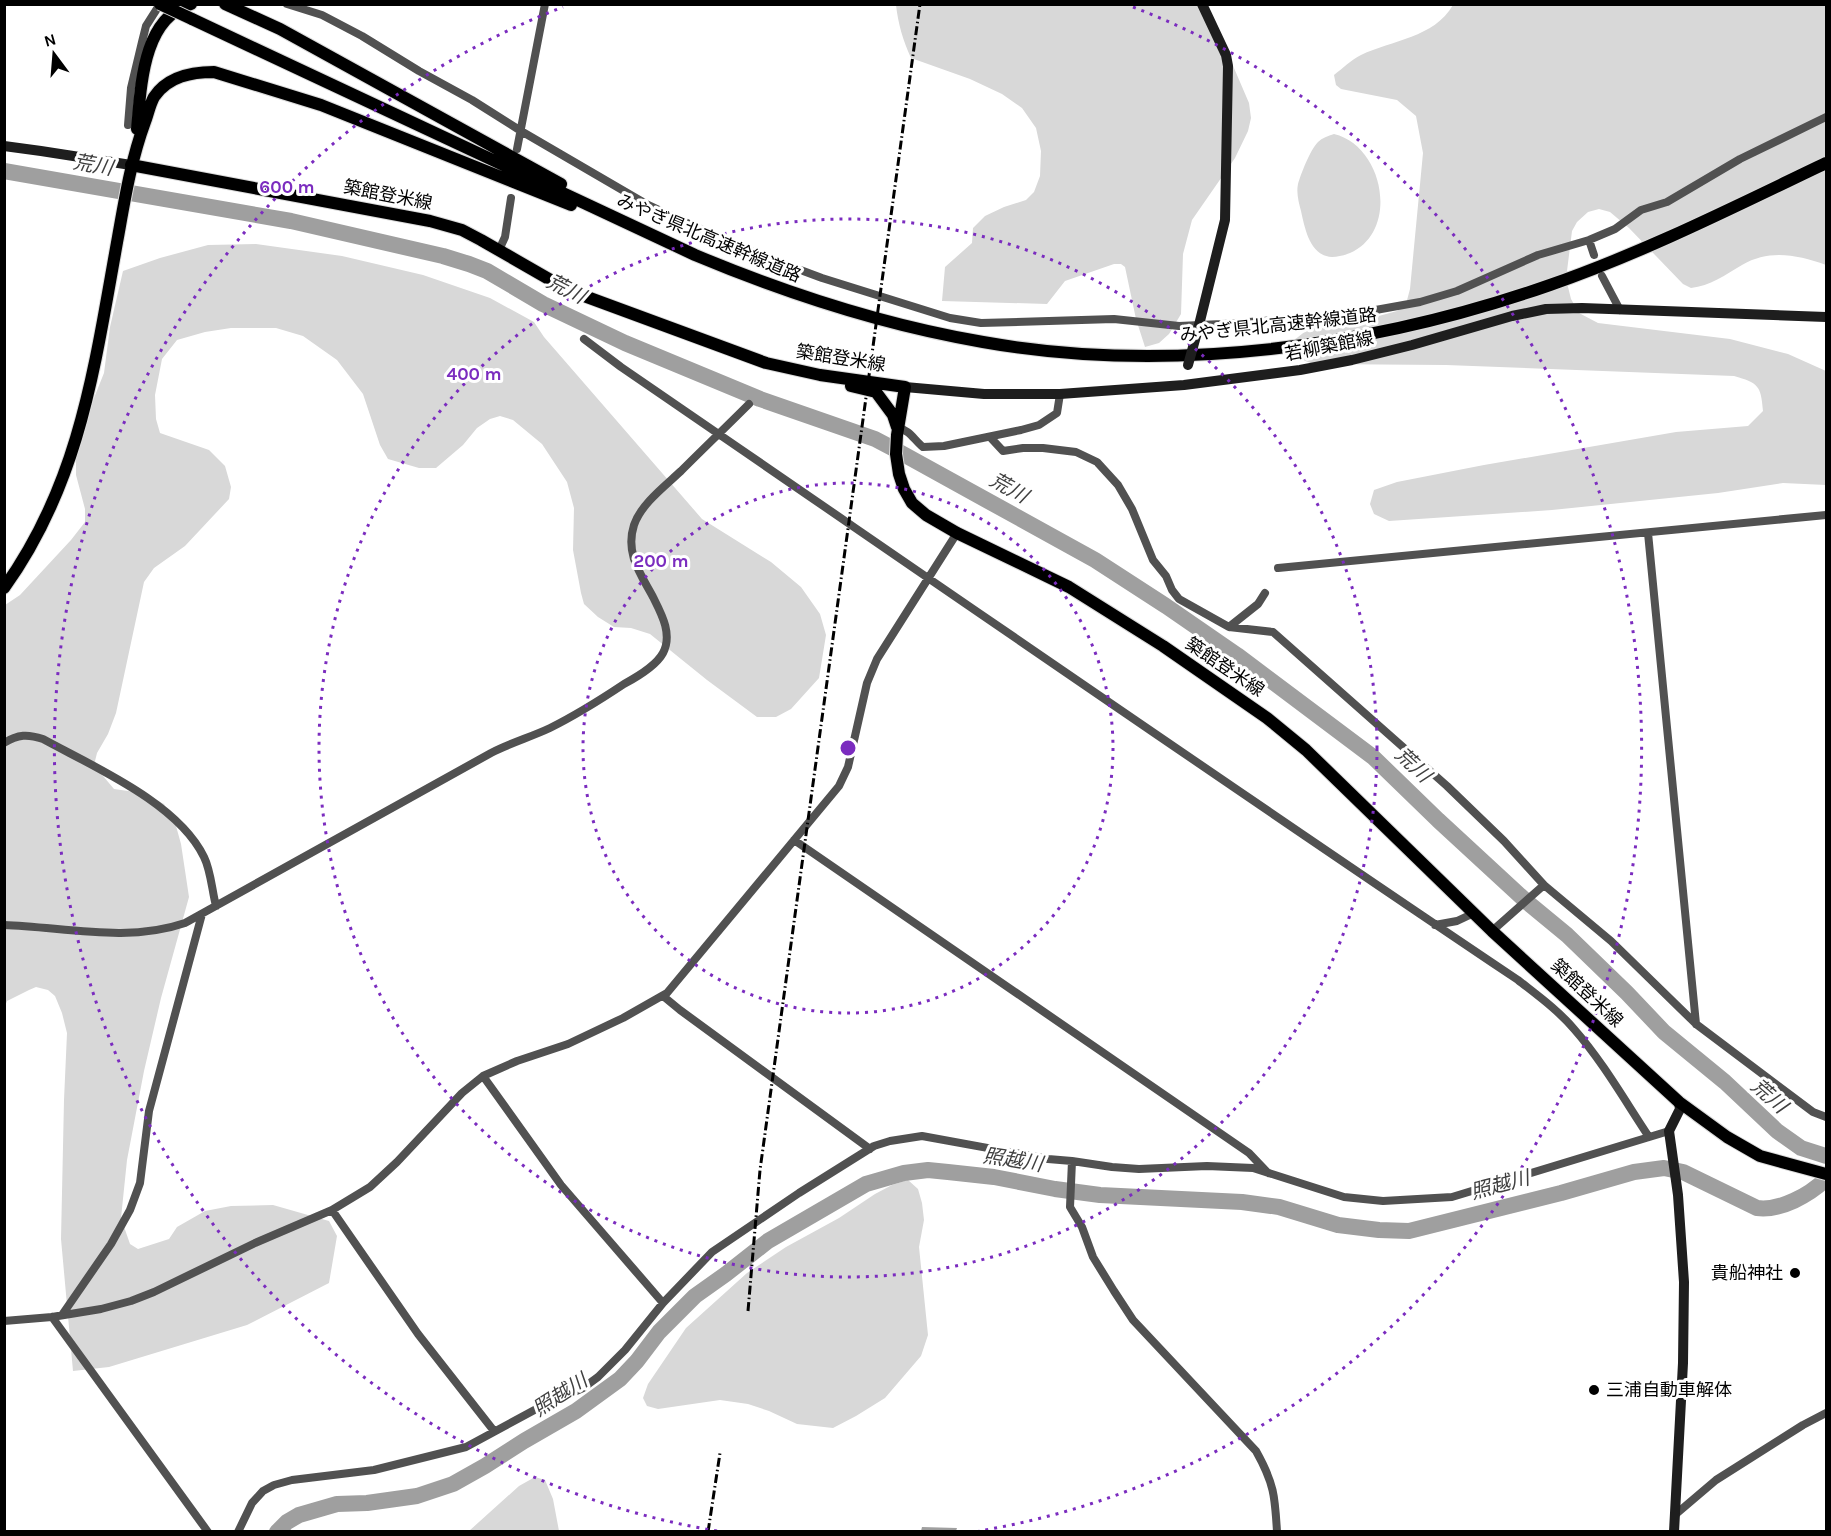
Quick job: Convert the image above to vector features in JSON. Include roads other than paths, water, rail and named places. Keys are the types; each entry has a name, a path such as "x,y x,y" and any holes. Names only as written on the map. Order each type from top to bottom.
{"main road":[{"name":"みやぎ県北高速幹線道路","path":"160,4 695,255 751,279 806,299 919,330 986,343 1088,354 1180,355 1225,352 1315,342 1392,330 1473,309 1539,288 1628,255 1827,163"},
{"path":"4,588 21,566 44,523 63,479 78,435 93,377 135,148 141,92 150,49 162,22 184,6 191,4"},
{"path":"225,4 280,29 695,255"},
{"path":"1184,385 1225,220 1228,66 1226,55 1202,4"},
{"path":"135,148 154,98 164,85 180,76 198,72 214,72 321,105 695,255"},
{"path":"4,146 130,171"},
{"name":"築館登米線","path":"130,171 430,221 462,230 568,290 766,363 820,375 905,387 897,431 896,454 899,474 912,503 926,515 957,534 1069,588 1163,646 1267,718 1348,789 1492,931 1679,1102 1727,1137 1760,1156 1823,1173"},
{"name":"若柳築館線","path":"905,387 984,394 1060,394 1184,385 1300,370 1352,360 1512,316 1546,309 1620,309 1827,317"},
{"path":"820,375 843,385 876,392 893,415 897,431"},
{"path":"1674,1532 1683,1364 1684,1291 1678,1195 1670,1134 1680,1109 1679,1102"}],"street":[{"path":"128,125 131,88 146,26 160,4"},
{"path":"287,4 322,15 362,36 648,205 755,254 878,297 941,316 981,323 1114,319 1198,327 1318,317 1420,302 1457,291 1538,255 1589,240 1615,229 1641,210 1667,202 1740,159 1827,117"},
{"path":"517,149 545,4"},
{"path":"499,250 505,237 511,198"},
{"path":"1589,240 1594,255"},
{"path":"1602,276 1620,309"},
{"path":"584,339 621,367 1140,724 1518,980 1574,1028 1649,1137"},
{"path":"897,431 904,429 911,433 923,447 944,446 990,437 1039,425 1053,417 1057,413 1060,394"},
{"path":"4,925 113,933 141,933 171,928 202,914 491,753 577,714 635,678 663,653 666,628 661,613 631,554 630,540 634,523 654,497 749,404"},
{"path":"990,437 1003,451 1043,448 1076,452 1097,462 1118,485 1132,509 1153,560 1166,576 1179,599 1229,627 1273,633 1447,786 1504,841 1541,887 1611,941 1696,1024 1814,1112 1827,1117"},
{"path":"1278,568 1827,515"},
{"path":"1648,533 1696,1024"},
{"path":"4,1321 52,1317 101,1309 131,1301 332,1210 370,1187 397,1162 462,1093 483,1076 517,1061 568,1044 667,993 839,786 848,768 867,683 877,658 957,534"},
{"path":"1229,627 1258,604 1265,593"},
{"path":"4,743 20,735 43,739 144,795 171,815 183,827 206,859 216,906"},
{"path":"794,840 1249,1153 1269,1174"},
{"path":"1492,931 1541,887"},
{"path":"1436,925 1457,921 1474,913"},
{"path":"62,1315 111,1244 130,1210 140,1183 149,1111 202,914"},
{"path":"663,996 870,1149"},
{"path":"483,1076 561,1185 663,1303"},
{"path":"238,1532 252,1503 263,1491 274,1485 292,1480 383,1468 466,1447 583,1388 598,1377 625,1350 663,1303 712,1252 799,1192 870,1149 890,1141 922,1136 1048,1159 1112,1167 1139,1169 1231,1166 1253,1168 1344,1197 1383,1201 1452,1197 1649,1137 1670,1134"},
{"path":"1072,1161 1070,1207 1082,1227 1093,1257 1133,1320 1256,1451 1268,1471 1274,1489 1277,1532"},
{"path":"332,1210 418,1334 494,1431"},
{"path":"52,1317 208,1532"},
{"path":"1676,1514 1716,1480 1803,1425 1827,1413"}],"waterway":[{"name":"荒川","path":"4,171 291,221 469,264 487,271 543,304 625,343 760,399 875,439 894,449 1095,560 1237,655 1373,757 1527,902 1567,935 1664,1032 1725,1082 1777,1131 1801,1148 1826,1156"},
{"name":"照越川","path":"277,1532 299,1515 337,1504 367,1503 417,1496 453,1484 485,1466 576,1411 620,1379 659,1332 695,1296 768,1241 866,1184 904,1173 928,1170 994,1177 1100,1195 1242,1202 1279,1207 1338,1225 1409,1231 1634,1172 1664,1168 1683,1172 1757,1208 1776,1207 1794,1201 1826,1179"}],"railway":[{"path":"748,1311 760,1170 920,4"},
{"path":"708,1532 720,1453"}],"place":[{"name":"貴船神社","path":"1795,1273"},
{"name":"三浦自動車解体","path":"1594,1390"}]}
